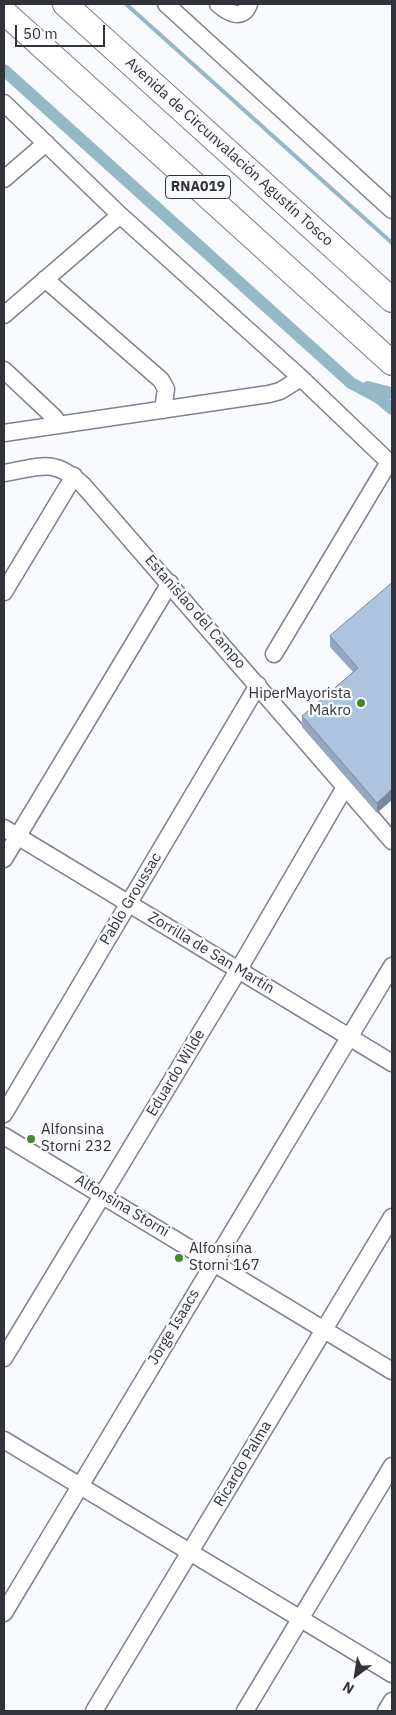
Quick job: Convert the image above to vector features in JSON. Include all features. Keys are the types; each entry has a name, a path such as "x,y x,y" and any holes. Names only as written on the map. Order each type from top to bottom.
{"highway":[{"name":"Avenida de Circunvalación Agustín Tosco","path":"65,4 392,300"},
{"name":"RNA019","path":"4,12 392,363"},
{"path":"360,334 392,372"}],"street":[{"path":"166,4 392,210"},
{"path":"218,4 232,14 240,14 247,9 249,4"},
{"path":"4,103 120,215 301,378 391,464 274,654"},
{"path":"4,179 46,144"},
{"path":"4,315 120,215"},
{"path":"45,279 161,380 166,389 163,410"},
{"path":"4,370 55,418 57,425"},
{"path":"4,432 269,394 280,391 301,378"},
{"path":"4,473 47,466 59,467 74,476 4,592"},
{"name":"Estanislao del Campo","path":"74,476 258,684 392,841"},
{"path":"4,859 11,832 170,583"},
{"name":"Pablo Groussac","path":"4,1114 258,684"},
{"name":"Eduardo Wilde","path":"4,1358 239,969 345,787"},
{"name":"Zorrilla de San Martín","path":"11,832 392,1063"},
{"name":"Jorge Isaacs","path":"4,1613 392,966"},
{"name":"Alfonsina Storni","path":"4,1136 214,1261 392,1371"},
{"name":"Ricardo Palma","path":"94,1711 392,1217"},
{"path":"4,1440 392,1674"},
{"path":"245,1711 392,1466"},
{"path":"386,1711 392,1701"}],"building":[{"name":"HiperMayorista Makro","path":"392,583 392,789 377,803 302,716 358,668 330,636"}],"waterway":[{"path":"126,4 392,243"},
{"path":"4,70 351,383 379,398 392,409"},
{"path":"368,387 391,393"}],"place":[{"name":"HiperMayorista Makro","path":"361,703"},
{"name":"Alfonsina Storni 232","path":"31,1139"},
{"name":"Alfonsina Storni 167","path":"179,1258"}]}
